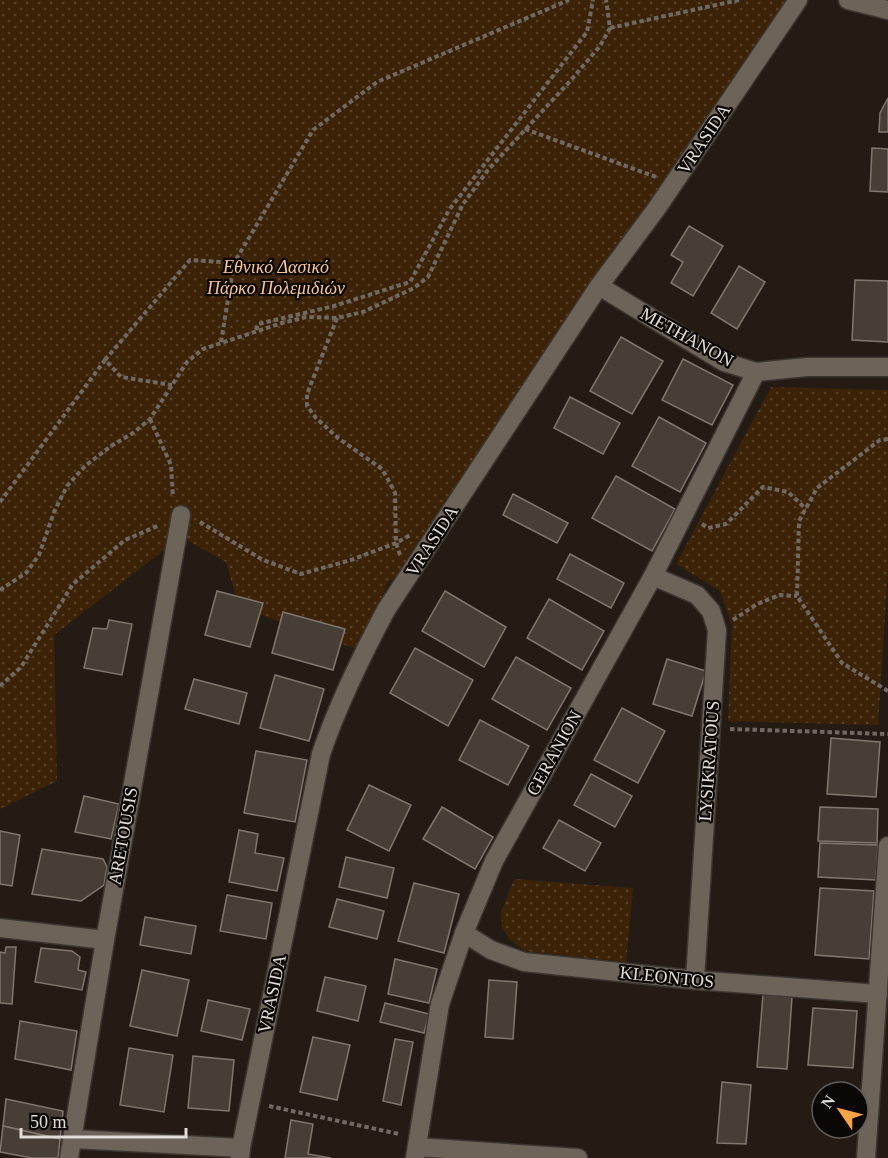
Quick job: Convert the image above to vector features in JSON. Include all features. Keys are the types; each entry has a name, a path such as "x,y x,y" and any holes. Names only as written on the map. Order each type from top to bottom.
{"street":[{"name":"VRASIDA","path":"240,1153 321,754 359,662 386,610 599,286 657,208 798,0"},
{"path":"848,0 888,10"},
{"name":"METHANON","path":"599,286 724,362 756,372 807,367 888,367"},
{"name":"GERANION","path":"417,1148 440,1004 464,933 494,861 653,576 756,372"},
{"name":"ARETOUSIS","path":"69,1158 105,940 181,515"},
{"name":"LYSIKRATOUS","path":"653,576 697,595 711,611 717,630 695,980"},
{"path":"866,1158 888,846"},
{"path":"0,928 105,940"},
{"name":"KLEONTOS","path":"464,933 491,950 524,962 695,980 878,994"},
{"path":"73,1139 240,1153"},
{"path":"417,1148 578,1158"}],"path":[{"path":"220,342 234,263 313,130 377,82 569,0"},
{"path":"256,331 258,324 333,306 410,282 449,210 587,32 593,0"},
{"path":"0,590 26,573 39,555 54,512 68,486 86,466 150,419 187,362 202,349 306,317 337,318 363,312 414,288 428,277 463,204 488,170 600,46 610,28 606,0"},
{"path":"610,28 739,0"},
{"path":"525,129 662,179"},
{"path":"0,502 105,360 190,260 234,263"},
{"path":"337,318 307,394 307,406 316,418 338,438 382,469 396,493 396,543"},
{"path":"105,360 120,377 172,385"},
{"path":"150,419 171,465 174,506 181,515 205,524 263,560 301,574 351,560 396,543 420,529"},
{"path":"888,439 880,440 818,488 799,521 797,596 842,663 888,691"},
{"path":"684,514 708,528 726,524 763,487 788,492 806,509"},
{"path":"0,686 21,667 73,584 125,540 181,515"},
{"path":"717,630 757,604 780,595 797,596"},
{"path":"711,728 888,734"},
{"path":"250,1102 417,1148"}],"green space":[{"name":"Εθνικό Δασικό Πάρκο Πολεμιδιών","path":"0,0 795,0 420,561 388,582 359,650 239,607 226,562 181,537 54,635 57,781 0,809"},
{"path":"771,387 888,390 888,570 878,725 728,721 732,625 720,591 676,564"},
{"path":"514,879 633,888 626,962 525,951 510,940 502,927 501,912"}],"building":[{"path":"888,98 888,132 879,132 880,113"},
{"path":"872,148 888,149 888,192 870,191"},
{"path":"689,226 723,246 693,296 671,283 683,262 671,255"},
{"path":"739,266 765,282 737,329 711,313"},
{"path":"855,280 888,281 888,342 852,340"},
{"path":"621,337 663,361 632,414 590,391"},
{"path":"683,359 733,385 712,425 662,400"},
{"path":"570,397 620,423 603,454 554,428"},
{"path":"659,417 706,443 680,492 632,466"},
{"path":"616,476 675,509 652,551 592,518"},
{"path":"513,494 568,523 557,543 503,515"},
{"path":"570,554 624,583 611,608 557,579"},
{"path":"217,591 263,603 250,647 205,635"},
{"path":"445,591 506,627 484,667 422,631"},
{"path":"549,599 604,631 582,670 527,638"},
{"path":"283,612 345,629 333,670 272,653"},
{"path":"109,620 132,624 122,675 84,668 93,628 107,629"},
{"path":"415,648 473,680 448,726 390,693"},
{"path":"516,657 571,688 547,730 492,699"},
{"path":"667,659 706,671 692,716 653,704"},
{"path":"275,675 324,689 309,741 260,728"},
{"path":"194,679 247,693 239,724 185,709"},
{"path":"622,708 665,731 638,783 594,760"},
{"path":"480,720 529,746 508,785 459,760"},
{"path":"831,738 880,742 876,797 827,794"},
{"path":"256,751 307,760 295,822 244,813"},
{"path":"591,774 632,796 615,827 574,805"},
{"path":"369,785 411,805 389,851 347,830"},
{"path":"84,796 119,804 111,839 75,832"},
{"path":"442,807 493,837 475,869 423,839"},
{"path":"820,807 878,809 877,843 818,841"},
{"path":"559,820 601,843 585,871 543,848"},
{"path":"239,830 258,834 255,853 284,858 277,891 229,882"},
{"path":"0,831 20,835 12,886 0,884"},
{"path":"820,843 878,845 876,880 818,877"},
{"path":"42,849 103,859 107,867 104,885 81,901 32,894"},
{"path":"346,857 394,868 387,898 339,887"},
{"path":"414,883 459,894 444,953 398,941"},
{"path":"820,888 874,891 869,959 815,955"},
{"path":"227,895 272,903 266,939 220,931"},
{"path":"337,899 384,911 377,939 329,927"},
{"path":"145,917 196,926 191,954 140,945"},
{"path":"6,947 16,947 12,1004 0,1003 0,952 5,953"},
{"path":"41,948 72,951 80,957 78,970 86,972 82,990 35,982"},
{"path":"395,959 437,969 429,1003 388,994"},
{"path":"142,970 189,980 177,1036 130,1026"},
{"path":"325,977 366,986 358,1021 317,1011"},
{"path":"489,980 517,982 513,1039 485,1037"},
{"path":"763,995 792,997 787,1069 757,1067"},
{"path":"208,1000 250,1009 242,1040 201,1031"},
{"path":"385,1003 429,1014 424,1033 380,1022"},
{"path":"813,1008 857,1011 853,1068 808,1065"},
{"path":"20,1021 77,1031 71,1070 15,1059"},
{"path":"313,1037 350,1045 337,1100 300,1092"},
{"path":"395,1039 413,1042 401,1105 383,1101"},
{"path":"129,1048 173,1055 164,1112 120,1105"},
{"path":"193,1056 234,1060 229,1111 188,1108"},
{"path":"722,1082 751,1085 746,1144 717,1143"},
{"path":"6,1099 63,1111 60,1139 3,1126"},
{"path":"291,1120 313,1124 308,1154 331,1158 285,1158"},
{"path":"3,1126 60,1139 58,1158 32,1158 0,1152"}]}
